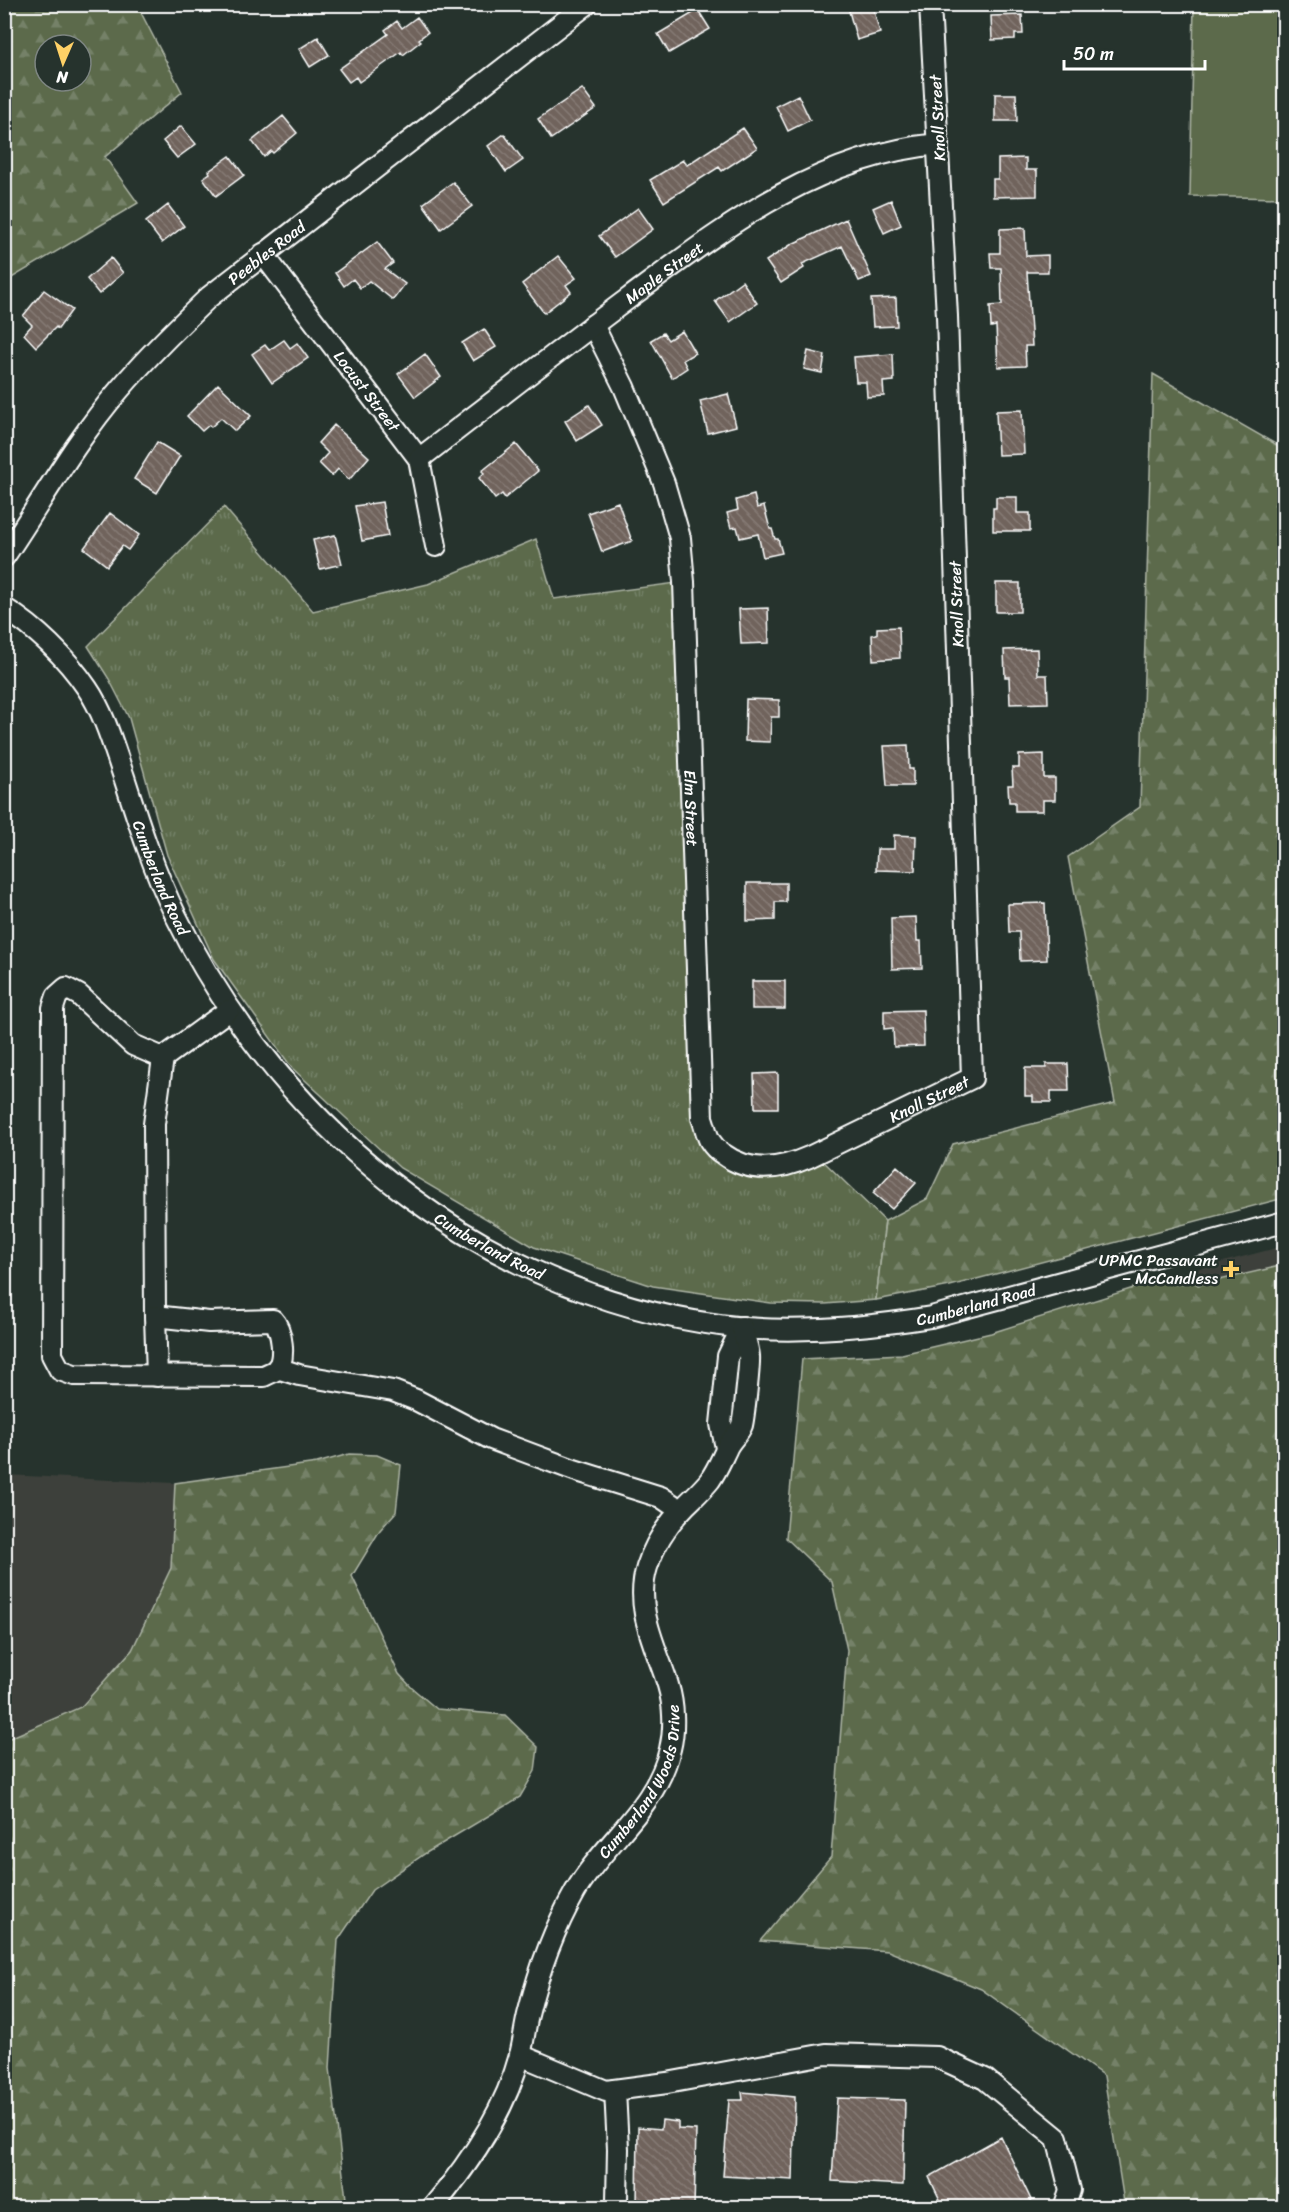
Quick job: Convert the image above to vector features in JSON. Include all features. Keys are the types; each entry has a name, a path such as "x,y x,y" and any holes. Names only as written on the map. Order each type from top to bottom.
{"street":[{"name":"Peebles Road","path":"4,556 73,450 118,391 209,297 587,4"},
{"name":"Knoll Street","path":"859,1133 972,1078 947,316 930,4"},
{"name":"Maple Street","path":"419,459 718,232 796,185 852,162 890,151 938,144"},
{"name":"Locust Street","path":"263,254 419,459 436,546"},
{"name":"Elm Street","path":"593,325 624,387 648,444 667,492 680,538 684,593 701,1104 706,1131 710,1142 728,1158 752,1168 763,1169 793,1164 859,1133"},
{"name":"Cumberland Road","path":"4,608 52,648 88,689 103,719 148,851 174,913 203,968 229,1010 265,1058 302,1101 378,1172 422,1205 483,1245 526,1269 621,1303 664,1314 774,1330 838,1329 931,1317 1284,1222"},
{"path":"155,1316 208,1322 273,1320 282,1335 278,1368 264,1376 74,1375 60,1371 52,1355 53,1008 57,996 66,988 79,995 133,1046 163,1058"},
{"path":"157,1376 154,1124 163,1058 229,1010"},
{"name":"Cumberland Woods Drive","path":"433,2207 454,2183 489,2129 508,2089 520,2055 536,1983 548,1948 564,1913 589,1870 648,1798 662,1774 670,1749 673,1726 671,1697 647,1626 642,1587 654,1548 664,1528 709,1481 721,1464 726,1448 721,1424 728,1356 742,1327"},
{"path":"278,1368 299,1375 393,1391 416,1400 491,1439 574,1470 661,1497 680,1510"},
{"path":"520,2055 606,2091 667,2083 826,2054 937,2057 985,2079 1057,2138 1070,2190 1064,2208"},
{"path":"615,2090 618,2150 617,2202"}],"shaded area":[{"name":"UPMC Passavant – McCandless","path":"1284,1246 1284,1265 1198,1285 1181,1273"},
{"path":"5,1475 175,1483 171,1568 132,1650 81,1707 5,1740"}],"green space":[{"path":"4,5 137,5 182,92 105,157 138,203 5,282"},
{"path":"1194,5 1284,5 1284,198 1190,196"},
{"path":"1153,374 1284,449 1284,1198 950,1286 876,1300 885,1221 927,1199 953,1144 1115,1103 1068,857 1140,807"},
{"path":"224,507 313,611 428,584 536,539 554,599 684,582 702,1118 739,1164 816,1154 885,1221 876,1300 825,1304 771,1303 653,1286 534,1247 400,1168 292,1068 214,959 167,855 129,718 109,679 88,646"},
{"path":"1284,1265 1284,2207 1123,2207 1104,2076 981,1989 888,1951 760,1941 831,1857 847,1650 832,1582 786,1538 802,1359 902,1354 991,1333 1181,1273 1198,1285"},
{"path":"349,1454 377,1455 401,1465 396,1512 380,1530 352,1576 399,1674 437,1709 505,1715 538,1747 535,1771 520,1797 426,1853 372,1890 338,1940 330,2068 347,2207 5,2207 5,1740 81,1707 132,1650 171,1568 175,1483 317,1463"}],"building":[{"path":"847,4 872,4 880,33 857,40"},
{"path":"698,10 710,29 669,53 658,34"},
{"path":"1022,15 1023,34 1015,34 1015,39 992,40 991,16"},
{"path":"417,17 428,32 419,39 421,41 403,55 401,52 359,82 356,77 349,82 339,69 388,34 385,30 397,21 402,28"},
{"path":"318,37 329,55 310,67 299,49"},
{"path":"582,89 596,108 551,139 538,119"},
{"path":"995,94 1016,94 1017,121 995,121"},
{"path":"798,95 810,120 788,131 776,106"},
{"path":"283,116 297,133 273,153 271,151 264,157 252,141"},
{"path":"181,126 196,144 177,158 163,141"},
{"path":"743,128 757,148 722,171 719,167 664,202 650,180 683,160 687,165"},
{"path":"504,134 523,160 506,172 488,146"},
{"path":"230,156 244,175 216,196 203,178"},
{"path":"1026,158 1026,170 1037,170 1037,196 993,197 993,179 998,179 998,159"},
{"path":"453,182 472,206 441,229 423,204"},
{"path":"891,200 901,225 884,233 873,208"},
{"path":"168,205 184,226 162,243 146,222"},
{"path":"638,208 653,229 615,257 599,236"},
{"path":"846,219 871,276 859,281 842,246 802,264 804,268 781,283 766,261 792,244"},
{"path":"1025,228 1026,256 1048,255 1048,272 1027,272 1032,346 1025,346 1026,366 998,367 996,326 991,327 990,306 1002,305 1001,268 991,268 990,253 1000,253 1000,229"},
{"path":"377,242 393,263 385,269 405,284 393,300 369,281 360,288 353,279 344,286 335,273"},
{"path":"558,256 576,278 566,285 571,292 544,313 522,284"},
{"path":"111,258 123,273 99,294 87,279"},
{"path":"742,281 757,303 730,322 715,301"},
{"path":"44,290 72,310 58,329 56,327 36,347 24,334 32,325 23,316"},
{"path":"896,298 897,326 873,327 871,299"},
{"path":"484,329 496,347 473,361 462,343"},
{"path":"682,331 695,353 683,360 687,368 672,378 651,340 663,333 668,340"},
{"path":"284,340 290,348 297,343 308,358 272,383 252,354 265,345 269,350"},
{"path":"808,351 825,355 822,373 804,369"},
{"path":"425,354 441,377 415,397 398,374"},
{"path":"893,354 894,381 883,382 884,396 867,397 866,382 856,382 854,357"},
{"path":"218,384 251,416 235,431 221,418 202,431 187,416"},
{"path":"728,394 736,426 708,433 700,401"},
{"path":"589,405 602,425 577,441 565,421"},
{"path":"1022,410 1024,454 998,455 996,411"},
{"path":"334,425 369,457 349,480 338,469 332,476 319,463 328,453 318,443"},
{"path":"157,442 180,456 157,493 134,479"},
{"path":"516,444 538,471 505,498 502,494 495,499 479,478 484,473 482,471"},
{"path":"754,495 757,508 764,506 770,529 775,539 778,539 782,553 763,557 758,534 740,538 737,527 731,528 727,513 738,510 736,500"},
{"path":"996,497 1017,497 1017,513 1030,513 1030,531 993,531 993,508 996,508"},
{"path":"382,502 388,536 362,541 355,506"},
{"path":"618,502 632,541 602,552 588,513"},
{"path":"110,513 139,535 128,550 122,546 107,566 84,548"},
{"path":"335,535 342,564 320,569 313,540"},
{"path":"996,583 1020,583 1020,612 996,612"},
{"path":"768,608 769,643 741,644 739,609"},
{"path":"899,627 900,658 873,660 872,635 877,634 877,628"},
{"path":"1037,649 1038,675 1047,675 1048,703 1010,704 1009,677 1005,677 1004,650"},
{"path":"746,699 779,700 779,717 771,717 770,742 745,741"},
{"path":"908,745 909,769 913,769 913,786 887,786 884,746"},
{"path":"1044,754 1044,778 1055,778 1055,800 1043,800 1043,811 1015,811 1015,802 1009,802 1008,785 1013,785 1012,768 1019,768 1019,755"},
{"path":"894,835 916,836 915,871 876,870 877,849 894,849"},
{"path":"747,883 786,883 786,902 775,902 775,920 747,921"},
{"path":"1045,903 1047,960 1020,961 1019,932 1009,932 1008,904"},
{"path":"916,917 917,941 921,941 922,968 892,969 891,918"},
{"path":"752,981 785,981 785,1009 752,1009"},
{"path":"923,1010 924,1046 894,1047 893,1028 884,1029 884,1011"},
{"path":"1046,1064 1068,1064 1069,1091 1051,1091 1051,1102 1033,1102 1033,1096 1025,1096 1025,1068 1046,1068"},
{"path":"778,1073 778,1108 755,1108 754,1074"},
{"path":"897,1166 916,1183 892,1209 873,1193"},
{"path":"742,2092 795,2097 793,2180 723,2176 729,2100 743,2100"},
{"path":"837,2098 905,2100 903,2185 832,2181"},
{"path":"662,2120 678,2122 678,2129 696,2130 694,2208 637,2208 638,2127 661,2129"},
{"path":"1001,2137 1032,2202 1021,2208 944,2208 929,2177"}],"place":[{"name":"UPMC Passavant – McCandless","path":"1231,1269"}]}
